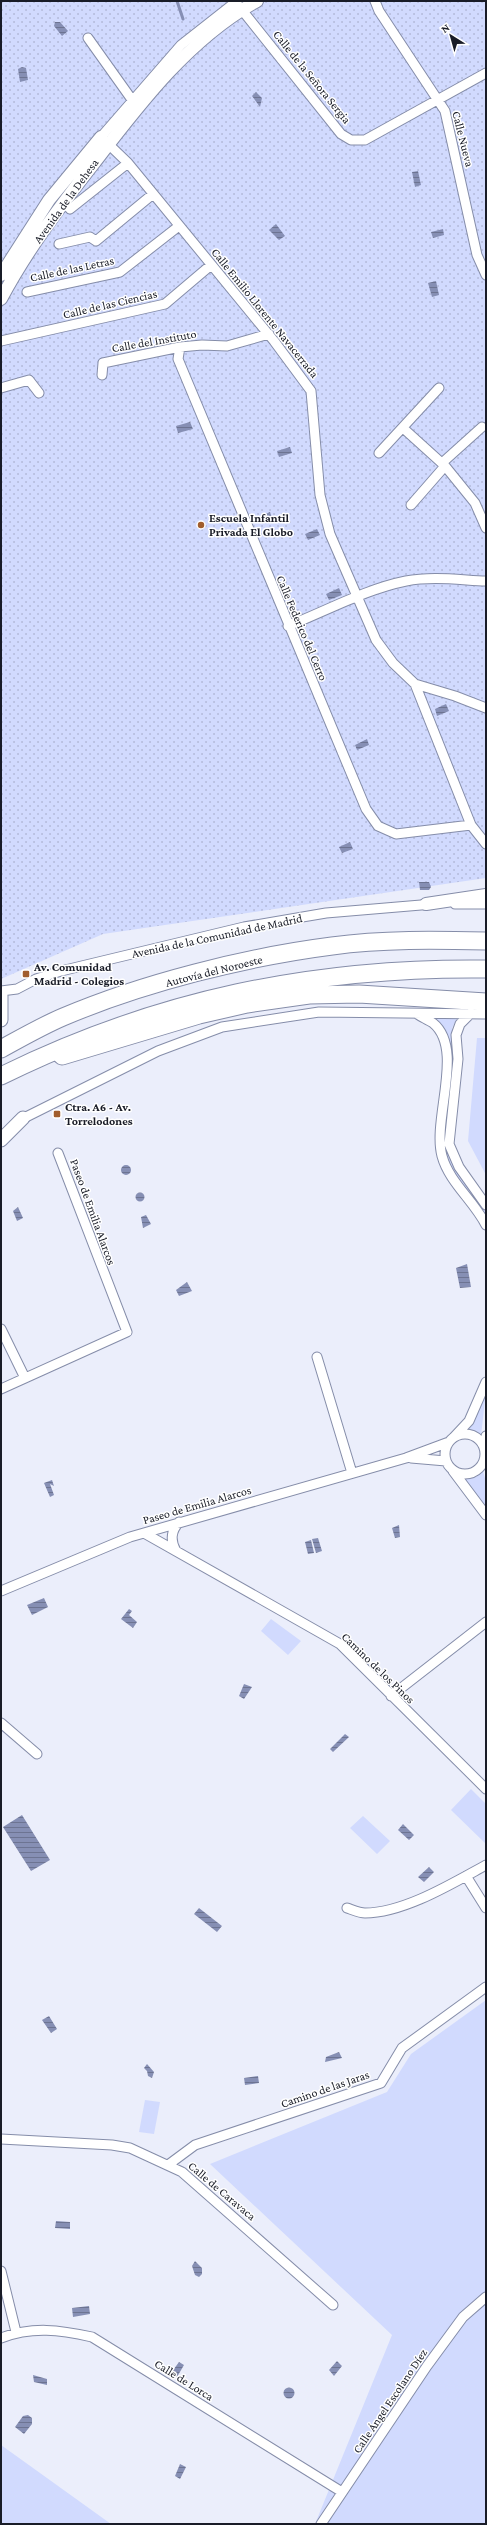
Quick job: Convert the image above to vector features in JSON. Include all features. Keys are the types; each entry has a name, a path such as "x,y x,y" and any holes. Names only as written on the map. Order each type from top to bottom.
{"highway":[{"name":"Autovía del Noroeste","path":"1,1049 62,1017 122,995 232,963 332,946 423,940 486,942"},
{"name":"Autovía del Noroeste","path":"1,1076 84,1037 144,1017 237,991 334,976 423,968 486,970"},
{"path":"19,1067 86,1050 199,1015 247,1004 309,995 359,994 486,1002"}],"main road":[{"path":"1,996 1,1020"},
{"path":"1,1140 23,1118"}],"street":[{"name":"Avenida de la Dehesa","path":"1,276 50,200 135,105 238,4 257,1"},
{"name":"Calle Nueva","path":"375,1 379,11 445,111 477,255 486,275"},
{"name":"Calle de la Señora Sergia","path":"238,4 342,134 351,140 365,140 486,73"},
{"path":"88,38 135,105"},
{"name":"Avenida de la Dehesa","path":"1,298 105,140"},
{"name":"Calle Emilio Llorente Navacerrada","path":"105,140 128,163 269,334 311,391 320,495 330,534 356,598 376,640 393,663 415,684"},
{"path":"70,209 128,163"},
{"path":"59,244 90,237 96,241 153,194"},
{"name":"Calle de las Letras","path":"27,292 120,272 179,226"},
{"name":"Calle de las Ciencias","path":"1,341 165,304 211,265"},
{"name":"Calle del Instituto","path":"102,375 103,363 180,347 202,344 227,346 269,334"},
{"name":"Calle Federico del Cerro","path":"180,347 178,359 288,626 366,809 378,826 396,834 471,825"},
{"path":"1,388 29,380 39,393"},
{"path":"379,453 439,388"},
{"path":"411,505 444,464 482,427"},
{"path":"403,428 444,464 475,503 486,528"},
{"path":"288,626 356,598 406,581 434,579 486,581"},
{"path":"415,684 455,696 486,708"},
{"path":"415,684 471,825 486,844"},
{"path":"426,904 486,895"},
{"name":"Avenida de la Comunidad de Madrid","path":"1,991 17,989 36,979 56,973 244,927 326,914 426,904 486,904"},
{"path":"1,1133 23,1118 158,1051 222,1027 319,1012 486,1014"},
{"path":"416,1013 434,1024 444,1037 448,1057 439,1134 440,1146 449,1172 486,1225"},
{"path":"471,1014 460,1024 456,1035 458,1066 449,1144 459,1167 486,1205"},
{"name":"Paseo de Emilia Alarcos","path":"1,1389 127,1332 58,1153"},
{"path":"1,1329 25,1378"},
{"path":"317,1357 352,1473"},
{"path":"486,1382 469,1421 452,1440 444,1455 446,1462 486,1515"},
{"path":"452,1440 460,1434 473,1436 478,1439 485,1450"},
{"path":"454,1472 467,1475 485,1467 486,1436"},
{"name":"Paseo de Emilia Alarcos","path":"1,1591 144,1533 406,1458 452,1440"},
{"name":"Paseo de Emilia Alarcos","path":"406,1458 446,1462"},
{"path":"176,1551 172,1539 172,1533 179,1522"},
{"name":"Camino de los Pinos","path":"144,1533 340,1644 486,1789"},
{"path":"391,1696 486,1622"},
{"path":"1,1723 37,1754"},
{"path":"348,1908 363,1913 382,1912 410,1902 466,1876 486,1864"},
{"path":"466,1876 486,1908"},
{"name":"Camino de las Jaras","path":"168,2165 195,2145 380,2083 402,2048 486,1987"},
{"name":"Calle de Caravaca","path":"1,2139 112,2145 130,2148 168,2165 182,2172 333,2305"},
{"path":"1,2271 16,2332"},
{"name":"Calle Ángel Escolano Díez","path":"321,2524 427,2366 463,2317 486,2297"},
{"name":"Calle de Lorca","path":"1,2338 16,2332 34,2329 63,2331 92,2337 342,2492"}],"shaded area":[{"path":"1,1 486,1 486,878 103,934 1,979"},
{"path":"55,22 60,22 68,31 62,36 54,26"},
{"path":"22,67 26,68 28,80 20,82 18,69"},
{"path":"256,92 262,98 260,107 252,96"},
{"path":"418,171 421,185 415,187 412,172"},
{"path":"276,224 285,236 279,240 269,230"},
{"path":"443,229 444,235 433,238 431,232"},
{"path":"436,281 439,295 432,297 428,283"},
{"path":"190,422 193,429 178,433 176,426"},
{"path":"290,447 292,453 279,457 277,451"},
{"path":"270,512 272,518 260,523 257,518"},
{"path":"317,529 320,535 308,540 305,534"},
{"path":"339,588 342,595 329,600 326,594"},
{"path":"446,704 449,711 437,716 435,709"},
{"path":"367,739 369,745 357,750 355,745"},
{"path":"350,842 353,849 342,853 339,847"},
{"path":"419,882 429,882 431,887 429,890 420,890"},
{"path":"457,1018 452,1028 455,1056 447,1145 455,1168 486,1210 486,1218 452,1170 443,1145 447,1038 437,1019"},
{"path":"477,1038 486,1038 486,1175 468,1141"},
{"path":"124,1165 128,1165 130,1166 130,1174 124,1175 121,1172 121,1168"},
{"path":"140,1192 145,1197 140,1202 135,1197"},
{"path":"18,1207 23,1218 17,1221 13,1211"},
{"path":"146,1215 151,1224 143,1228 141,1217"},
{"path":"467,1264 471,1287 460,1288 456,1268"},
{"path":"187,1282 192,1291 179,1296 176,1290"},
{"path":"486,1391 481,1436 465,1431"},
{"path":"483,1471 486,1482 486,1509 464,1479 476,1477"},
{"path":"52,1480 54,1486 50,1484 54,1495 50,1497 44,1483"},
{"path":"399,1525 400,1537 395,1538 392,1528"},
{"path":"318,1538 322,1551 316,1553 312,1539"},
{"path":"311,1540 314,1553 308,1554 305,1542"},
{"path":"44,1598 48,1607 32,1615 27,1605"},
{"path":"129,1609 132,1611 129,1615 137,1622 133,1628 121,1619"},
{"path":"271,1619 301,1641 288,1655 261,1631"},
{"path":"244,1684 252,1687 244,1699 239,1696"},
{"path":"345,1734 349,1737 333,1752 330,1749"},
{"path":"471,1789 486,1804 486,1844 451,1810"},
{"path":"22,1815 50,1860 31,1871 3,1827"},
{"path":"363,1816 390,1841 377,1854 350,1828"},
{"path":"403,1824 414,1835 409,1840 398,1830"},
{"path":"429,1867 434,1872 424,1882 418,1877"},
{"path":"199,1908 222,1926 217,1932 194,1914"},
{"path":"486,2000 486,2524 315,2524 392,2335 210,2164 387,2092 411,2054"},
{"path":"49,2016 57,2029 51,2033 42,2020"},
{"path":"339,2052 342,2058 325,2062 326,2057"},
{"path":"147,2064 154,2072 152,2078 148,2076 147,2071 144,2068"},
{"path":"258,2076 259,2083 245,2085 244,2078"},
{"path":"145,2100 160,2102 154,2134 139,2132"},
{"path":"56,2221 70,2222 70,2229 55,2228"},
{"path":"195,2261 202,2268 202,2274 199,2277 195,2275 192,2266"},
{"path":"89,2306 90,2314 73,2317 72,2308"},
{"path":"337,2361 342,2366 334,2376 329,2370"},
{"path":"179,2362 184,2365 177,2377 171,2373"},
{"path":"33,2375 47,2379 47,2385 34,2382"},
{"path":"289,2387 293,2389 295,2393 293,2397 289,2399 285,2397 283,2393 285,2389"},
{"path":"28,2415 32,2418 32,2424 24,2434 15,2427 23,2416"},
{"path":"1,2445 111,2524 1,2524"},
{"path":"180,2464 186,2467 180,2479 175,2476"}],"waterway":[{"path":"177,1 183,19"}],"place":[{"name":"Escuela Infantil Privada El Globo","path":"201,525"},
{"name":"Av. Comunidad Madrid - Colegios","path":"26,974"},
{"name":"Ctra. A6 - Av. Torrelodones","path":"57,1114"}]}
